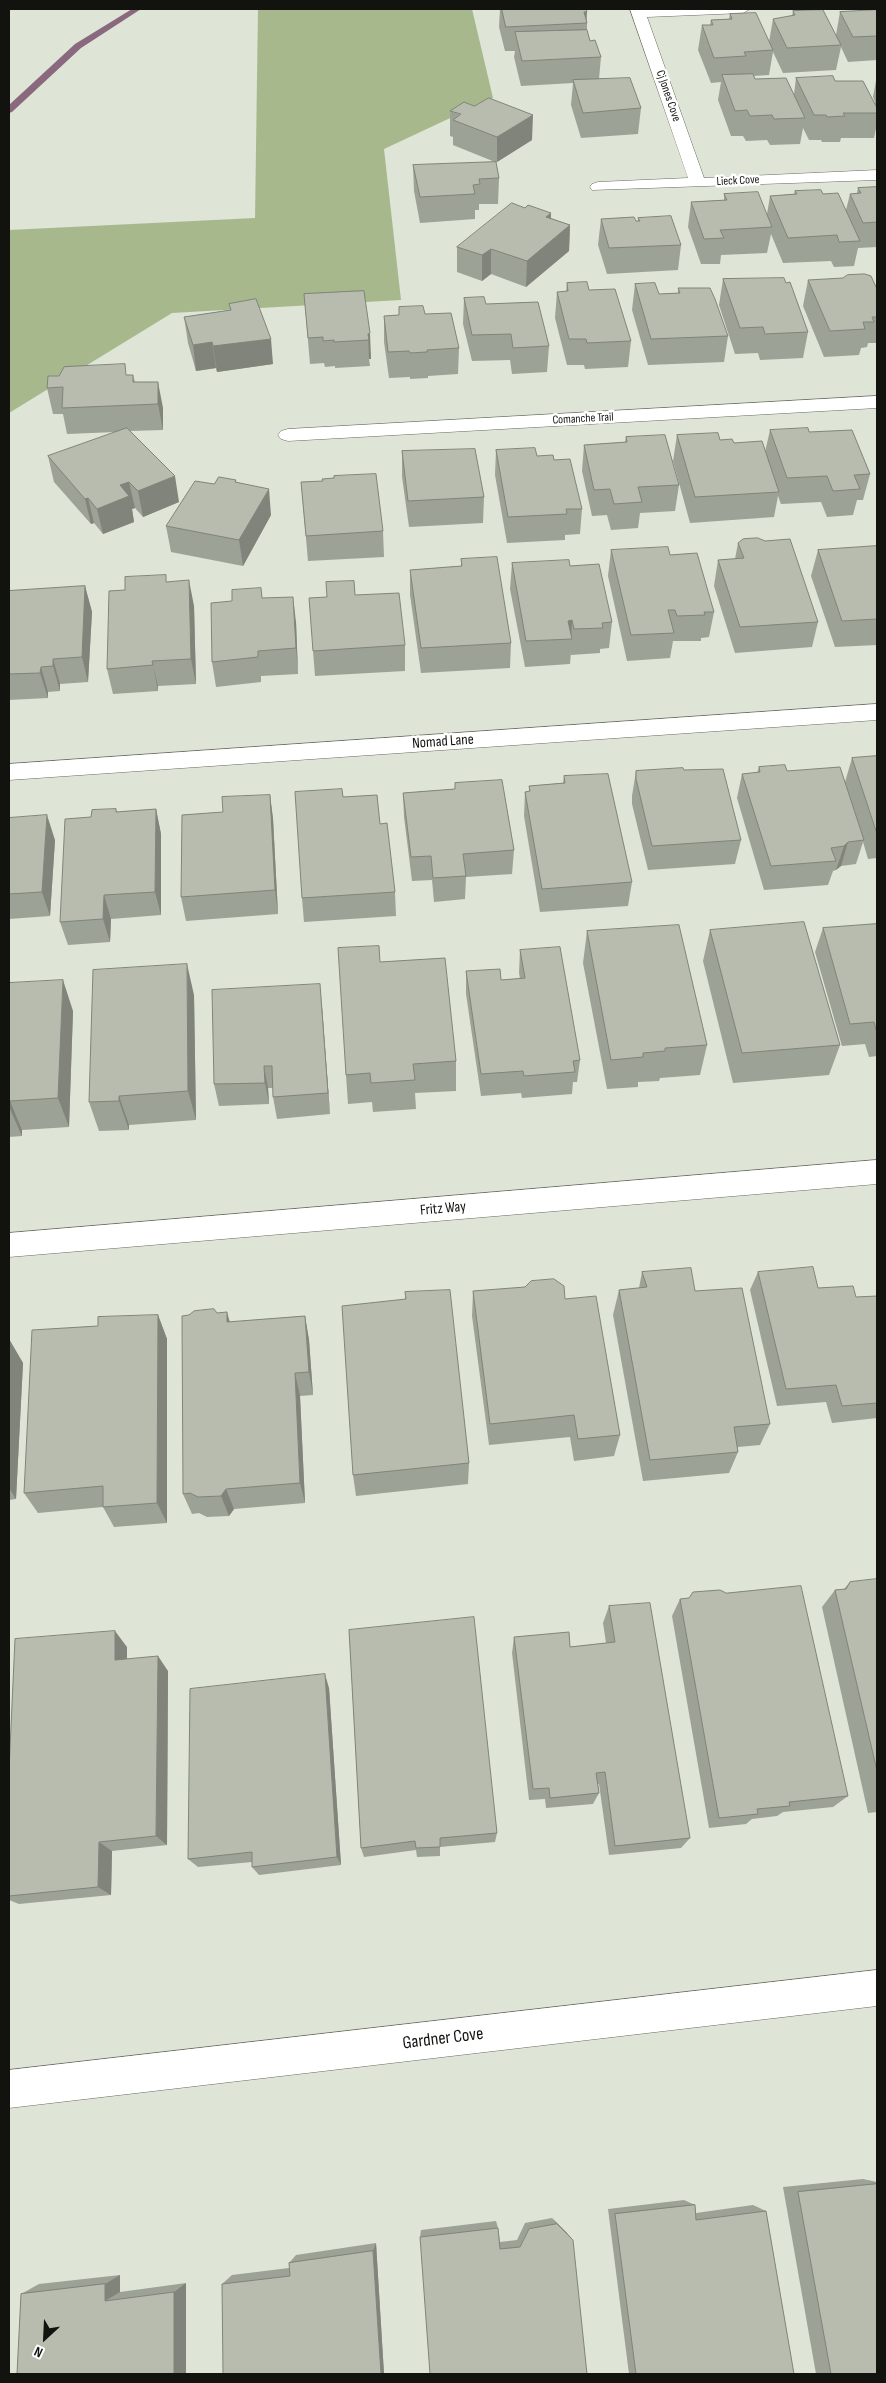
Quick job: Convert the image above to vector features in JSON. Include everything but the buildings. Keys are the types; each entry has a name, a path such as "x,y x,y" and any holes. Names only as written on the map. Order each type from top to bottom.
{"street":[{"path":"638,11 743,9"},
{"name":"Cj Jones Cove","path":"638,11 698,183"},
{"name":"Lieck Cove","path":"598,187 877,175"},
{"name":"Comanche Trail","path":"288,435 877,402"},
{"name":"Nomad Lane","path":"9,772 877,712"},
{"name":"Fritz Way","path":"9,1245 877,1172"},
{"name":"Gardner Cove","path":"9,2089 877,1988"}],"green space":[{"path":"258,9 472,9 493,98 384,149 401,300 172,313 9,413 9,230 255,218"}],"waterway":[{"path":"9,110 78,46 137,9"}]}
